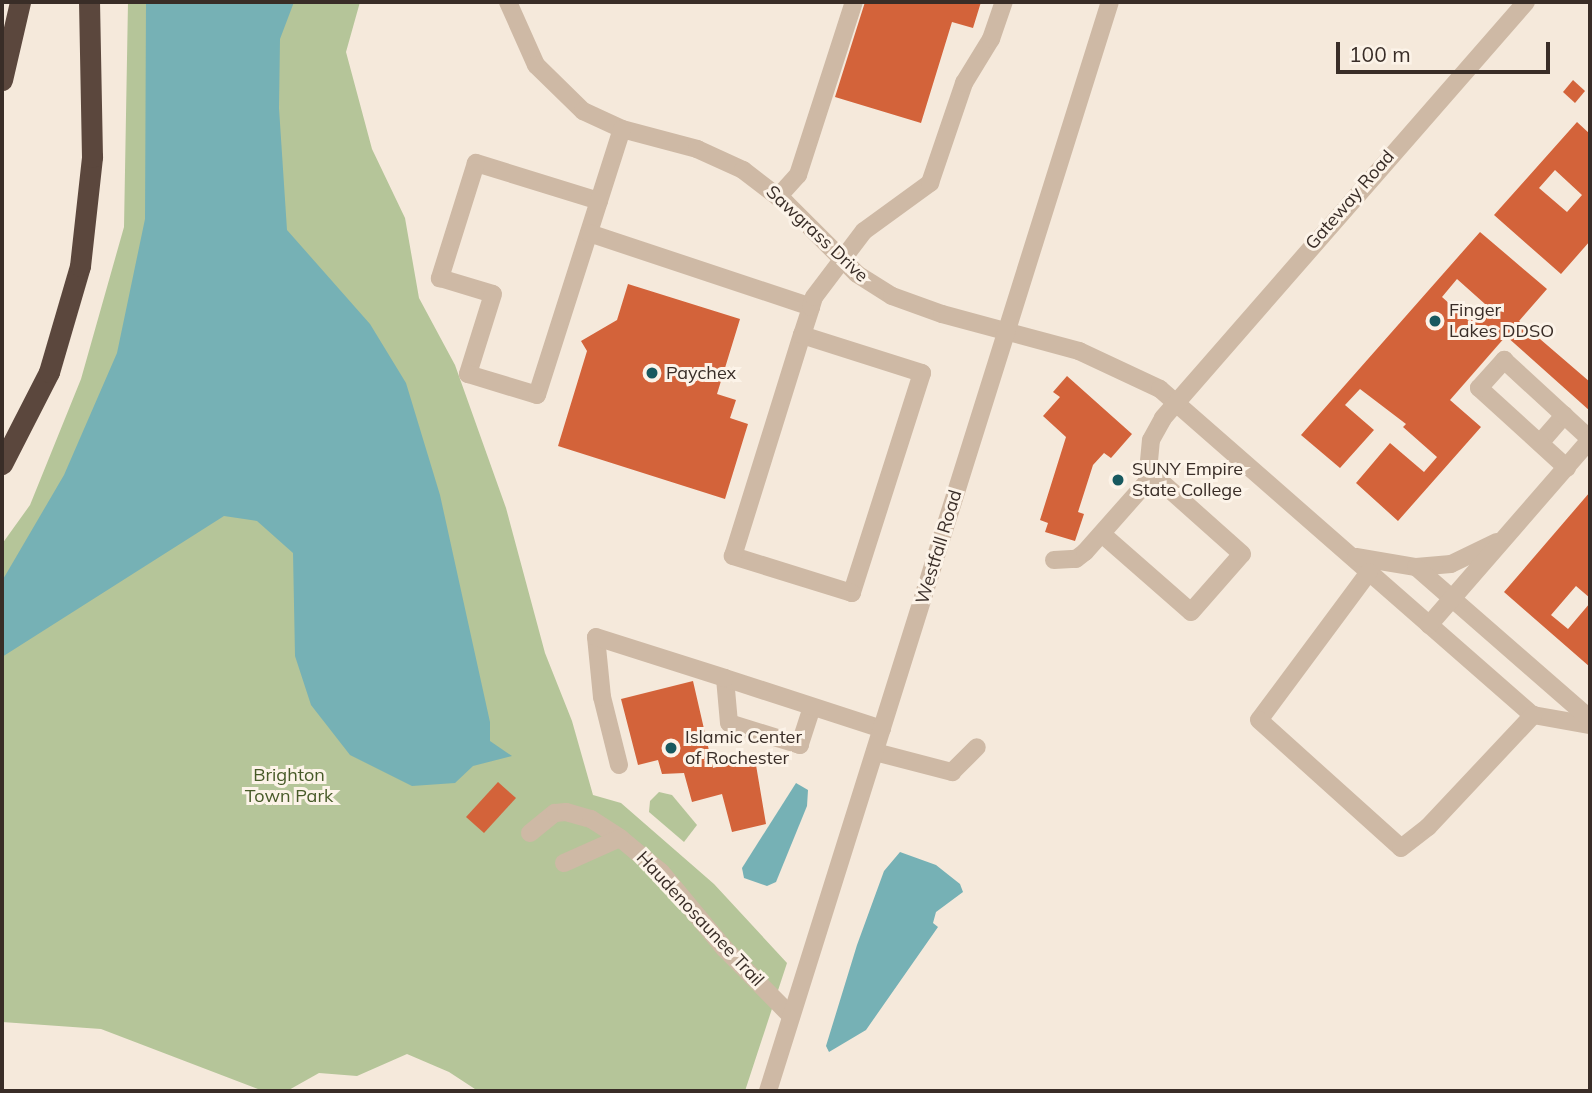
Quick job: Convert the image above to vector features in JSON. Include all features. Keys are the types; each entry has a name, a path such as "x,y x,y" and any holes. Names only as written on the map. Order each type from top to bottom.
{"highway":[{"path":"2,80 20,2"},
{"path":"2,464 49,372 80,266 92,157 89,2"}],"street":[{"name":"Sawgrass Drive","path":"508,2 524,45 550,82 583,111 622,129 721,158 778,197 839,258 892,296 1126,370 1178,402 1533,715"},
{"path":"778,197 798,175 854,2"},
{"path":"802,335 922,373 852,593 733,556 802,335 811,307 839,258 881,216 930,183 964,83 991,39 1004,2"},
{"name":"Westfall Road","path":"768,1091 1110,2"},
{"name":"Gateway Road","path":"1178,402 1526,2"},
{"path":"599,201 476,163 440,278 493,295 468,374 537,395 589,233 622,129"},
{"path":"589,233 779,294 811,307"},
{"path":"1429,625 1567,468 1590,439 1504,360 1479,388 1567,468"},
{"path":"1054,560 1076,559 1102,534 1151,473 1151,440 1178,402"},
{"path":"1540,443 1564,415"},
{"path":"1102,534 1191,612 1242,554 1151,473"},
{"path":"1353,557 1416,567 1451,564 1506,537"},
{"path":"1416,567 1590,719"},
{"path":"1369,572 1259,720 1401,848 1429,827 1533,715 1590,725"},
{"path":"619,765 602,697 596,637 882,729"},
{"path":"724,678 729,723 800,745 812,707"},
{"path":"875,752 952,772 977,747"},
{"name":"Haudenosaunee Trail","path":"530,833 555,813 566,812 591,819 620,838 661,872 725,949 792,1016"},
{"path":"564,863 620,838"}],"green space":[{"name":"Brighton Town Park","path":"128,2 360,2 346,52 372,149 405,218 419,298 455,365 506,508 545,653 572,721 593,795 621,803 714,884 787,963 745,1091 478,1091 449,1072 407,1054 357,1076 319,1073 287,1091 263,1091 101,1029 2,1022 2,544 30,505 81,379 124,227"},
{"path":"659,792 672,795 697,825 684,842 649,812 650,801"}],"water":[{"path":"146,2 294,2 280,39 279,108 287,230 370,324 406,383 440,495 490,722 490,741 512,756 473,766 455,783 412,786 350,755 311,705 295,656 293,553 257,521 224,516 2,657 2,581 64,475 117,353 145,219"},
{"path":"796,783 808,790 807,806 776,882 767,886 744,878 742,868"},
{"path":"900,852 936,865 960,884 963,892 936,912 933,923 938,927 866,1030 829,1052 826,1046 857,945 884,871"}],"building":[{"path":"865,2 981,2 973,28 952,22 921,123 835,97"},
{"path":"1573,80 1585,91 1575,103 1563,92"},
{"path":"1577,122 1590,134 1590,241 1561,274 1494,215","holes":["1555,170 1582,195 1567,212 1539,188"]},
{"name":"Finger Lakes DDSO","path":"1480,232 1547,289 1519,321 1590,382 1590,411 1506,336 1450,400 1481,427 1398,521 1356,483 1390,443 1424,472 1437,457 1403,427 1406,424 1360,389 1345,405 1374,430 1340,468 1301,435","holes":["1457,279 1485,304 1470,322 1442,297"]},
{"name":"Paychex","path":"628,284 740,319 717,394 736,400 730,418 748,424 725,499 558,446 587,351 581,341 617,320"},
{"path":"1067,376 1132,434 1111,458 1104,453 1093,465 1078,512 1084,514 1075,541 1045,532 1048,523 1040,520 1066,437 1043,416 1060,397 1053,392"},
{"path":"1590,492 1590,598 1576,586 1551,615 1568,629 1590,603 1590,667 1504,592"},
{"name":"Islamic Center of Rochester","path":"693,681 713,768 735,762 736,767 756,765 766,824 732,832 722,794 692,802 684,773 662,774 658,760 638,765 621,699"},
{"path":"498,782 516,798 484,833 466,817"}],"place":[{"name":"Finger Lakes DDSO","path":"1435,321"},
{"name":"Paychex","path":"652,373"},
{"name":"SUNY Empire State College","path":"1118,480"},
{"name":"Islamic Center of Rochester","path":"671,748"}]}
